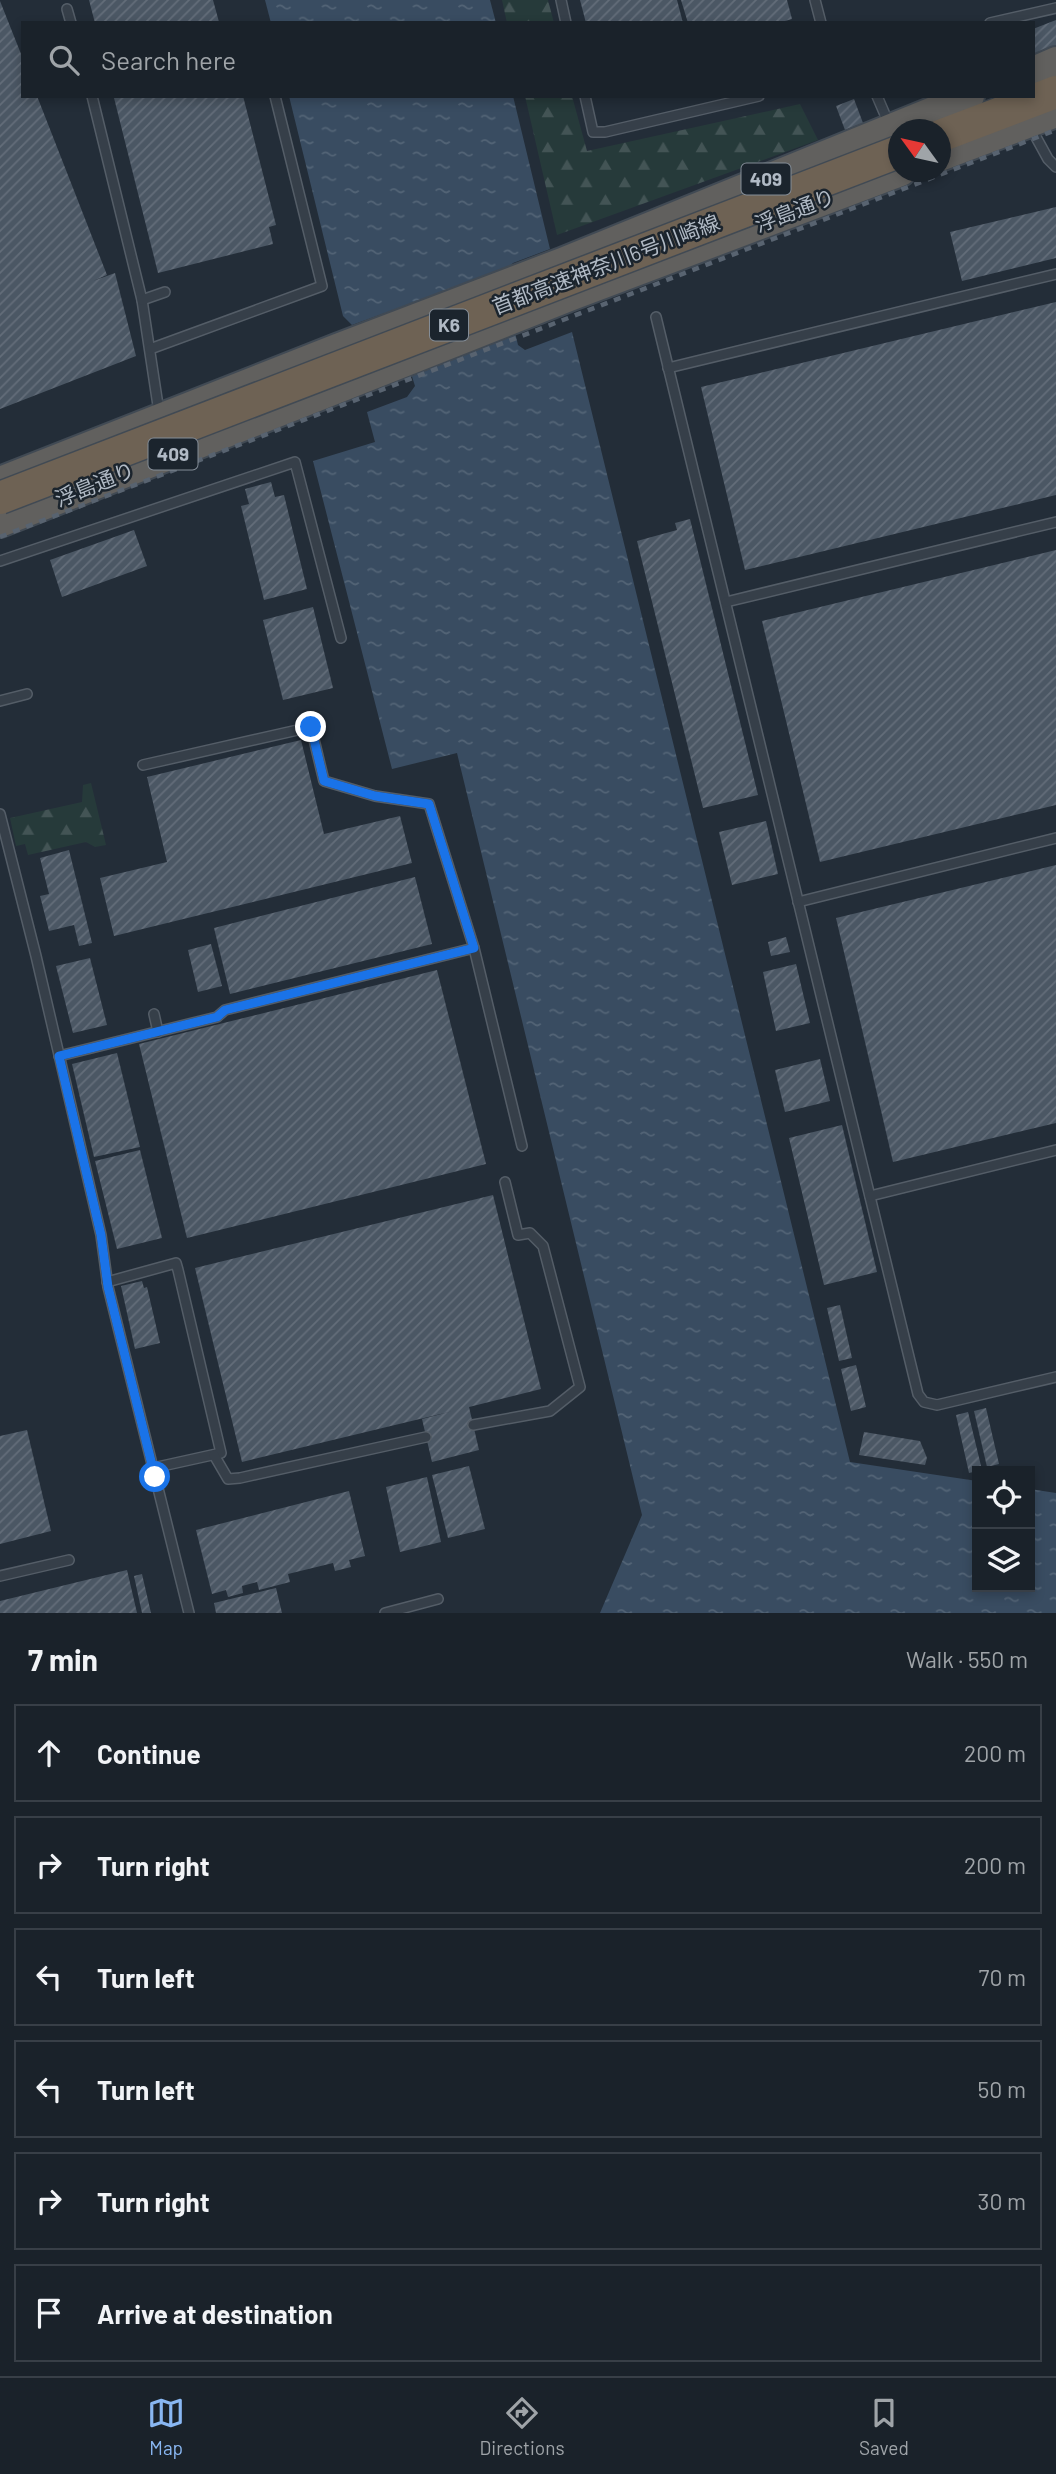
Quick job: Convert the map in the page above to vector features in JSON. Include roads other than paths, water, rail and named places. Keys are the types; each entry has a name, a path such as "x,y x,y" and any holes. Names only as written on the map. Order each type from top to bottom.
{"highway":[{"path":"1035,70 1056,61"},
{"path":"1035,87 1056,79"},
{"path":"951,132 1056,92"},
{"name":"浮島通り","path":"934,119 968,98"},
{"path":"951,120 1007,98"},
{"path":"951,152 1056,113"},
{"name":"浮島通り","path":"0,483 337,348 562,262 888,145"},
{"name":"首都高速神奈川6号川崎線","path":"0,483 888,145"},
{"name":"首都高速神奈川6号川崎線","path":"0,498 888,146"},
{"name":"浮島通り","path":"0,523 572,296 888,177"},
{"path":"0,505 120,451"}],"lane":[{"path":"561,0 566,21"},
{"path":"815,0 820,21"},
{"path":"999,21 1056,8"},
{"path":"67,9 70,21"},
{"path":"92,98 142,300 160,418 175,453"},
{"path":"150,349 323,286 276,98"},
{"path":"584,98 593,132 605,132 750,98"},
{"path":"878,98 888,121"},
{"path":"1028,123 1048,159 1056,167"},
{"path":"668,368 1056,274"},
{"path":"142,300 165,292"},
{"path":"656,317 918,1394 924,1402 937,1405 1056,1377"},
{"path":"0,561 295,462 341,638"},
{"path":"726,602 1056,522"},
{"path":"0,701 27,694"},
{"path":"143,765 311,727 324,781 375,796 429,804 474,948 522,1146"},
{"path":"0,814 101,1235 107,1282 189,1613"},
{"path":"799,902 1056,838"},
{"path":"59,1056 217,1017 225,1010 474,948"},
{"path":"154,1014 158,1032"},
{"path":"870,1196 1056,1150"},
{"path":"473,1425 550,1411 580,1387 543,1246 530,1233 518,1236 505,1182"},
{"path":"107,1282 176,1263 221,1453 153,1468"},
{"path":"214,1455 228,1479 240,1478 426,1437"},
{"path":"0,1576 69,1560"},
{"path":"385,1613 438,1599"}],"water":[{"path":"265,0 490,0 495,21 270,21"},
{"path":"289,98 513,98 550,249 513,263 501,275 518,345 525,350 572,332 850,1462 972,1480 972,1592 1035,1592 1035,1490 1056,1493 1056,1613 600,1613 642,1515 457,753 392,769 313,461 375,442 367,412 407,397 415,386 394,319 385,313 352,325 343,316"}],"railway":[{"path":"0,537 1056,130"}]}
